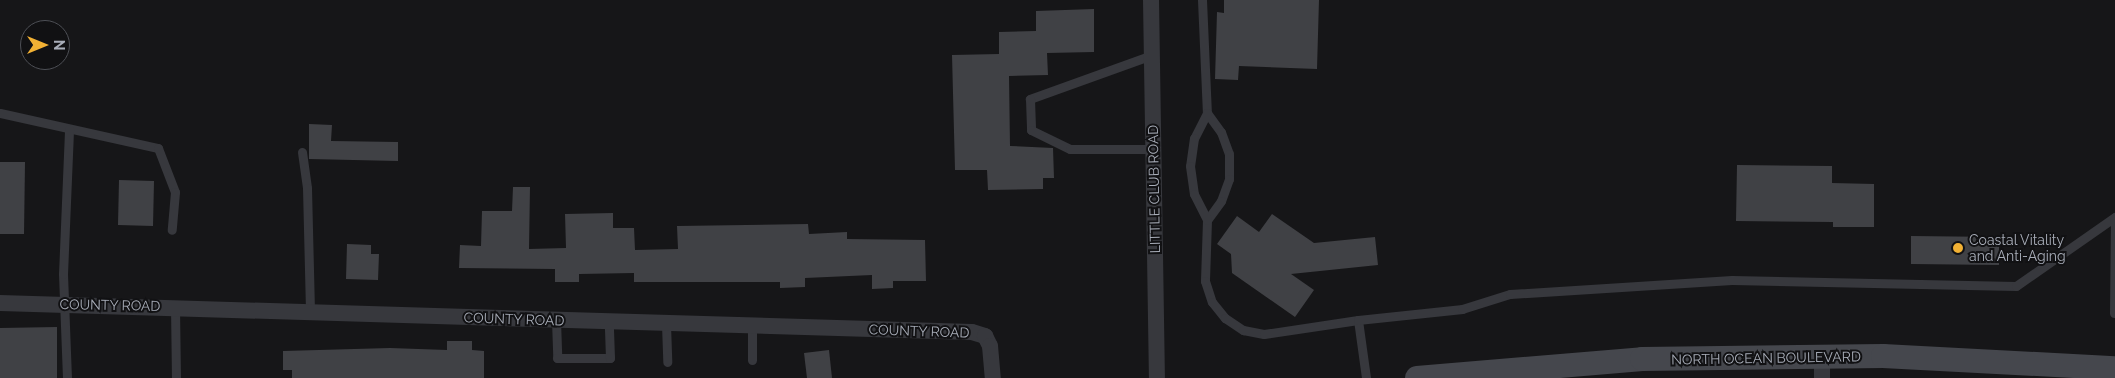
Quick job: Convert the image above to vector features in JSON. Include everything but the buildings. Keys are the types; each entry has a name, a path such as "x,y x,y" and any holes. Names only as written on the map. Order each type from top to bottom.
{"main road":[{"name":"NORTH OCEAN BOULEVARD","path":"1422,378 1523,374 1642,359 1822,368 1883,356 2018,370 2115,368"}],"street":[{"name":"LITTLE CLUB ROAD","path":"1151,0 1157,378"},
{"name":"COUNTY ROAD","path":"0,303 972,332 984,336 990,346 993,378"}],"lane":[{"path":"1202,0 1207,113 1194,138 1190,166 1194,194 1207,220 1205,281 1212,302 1225,318 1243,330 1264,334 1358,320 1462,309 1510,294 1732,280 2016,286 2115,217 2114,313"},
{"path":"1152,55 1030,99 1031,130 1070,150 1154,150"},
{"path":"0,113 158,148 175,192 172,230"},
{"path":"1207,113 1222,132 1229,154 1229,178 1222,201 1207,220"},
{"path":"67,378 67,304 63,274 69,129"},
{"path":"302,152 307,188 310,313"},
{"path":"175,307 176,378"},
{"path":"556,320 557,358 610,358 609,322"},
{"path":"1358,320 1366,378"},
{"path":"666,324 667,362"},
{"path":"752,326 752,360"}],"place":[{"name":"Coastal Vitality and Anti-Aging","path":"1958,248"}]}
